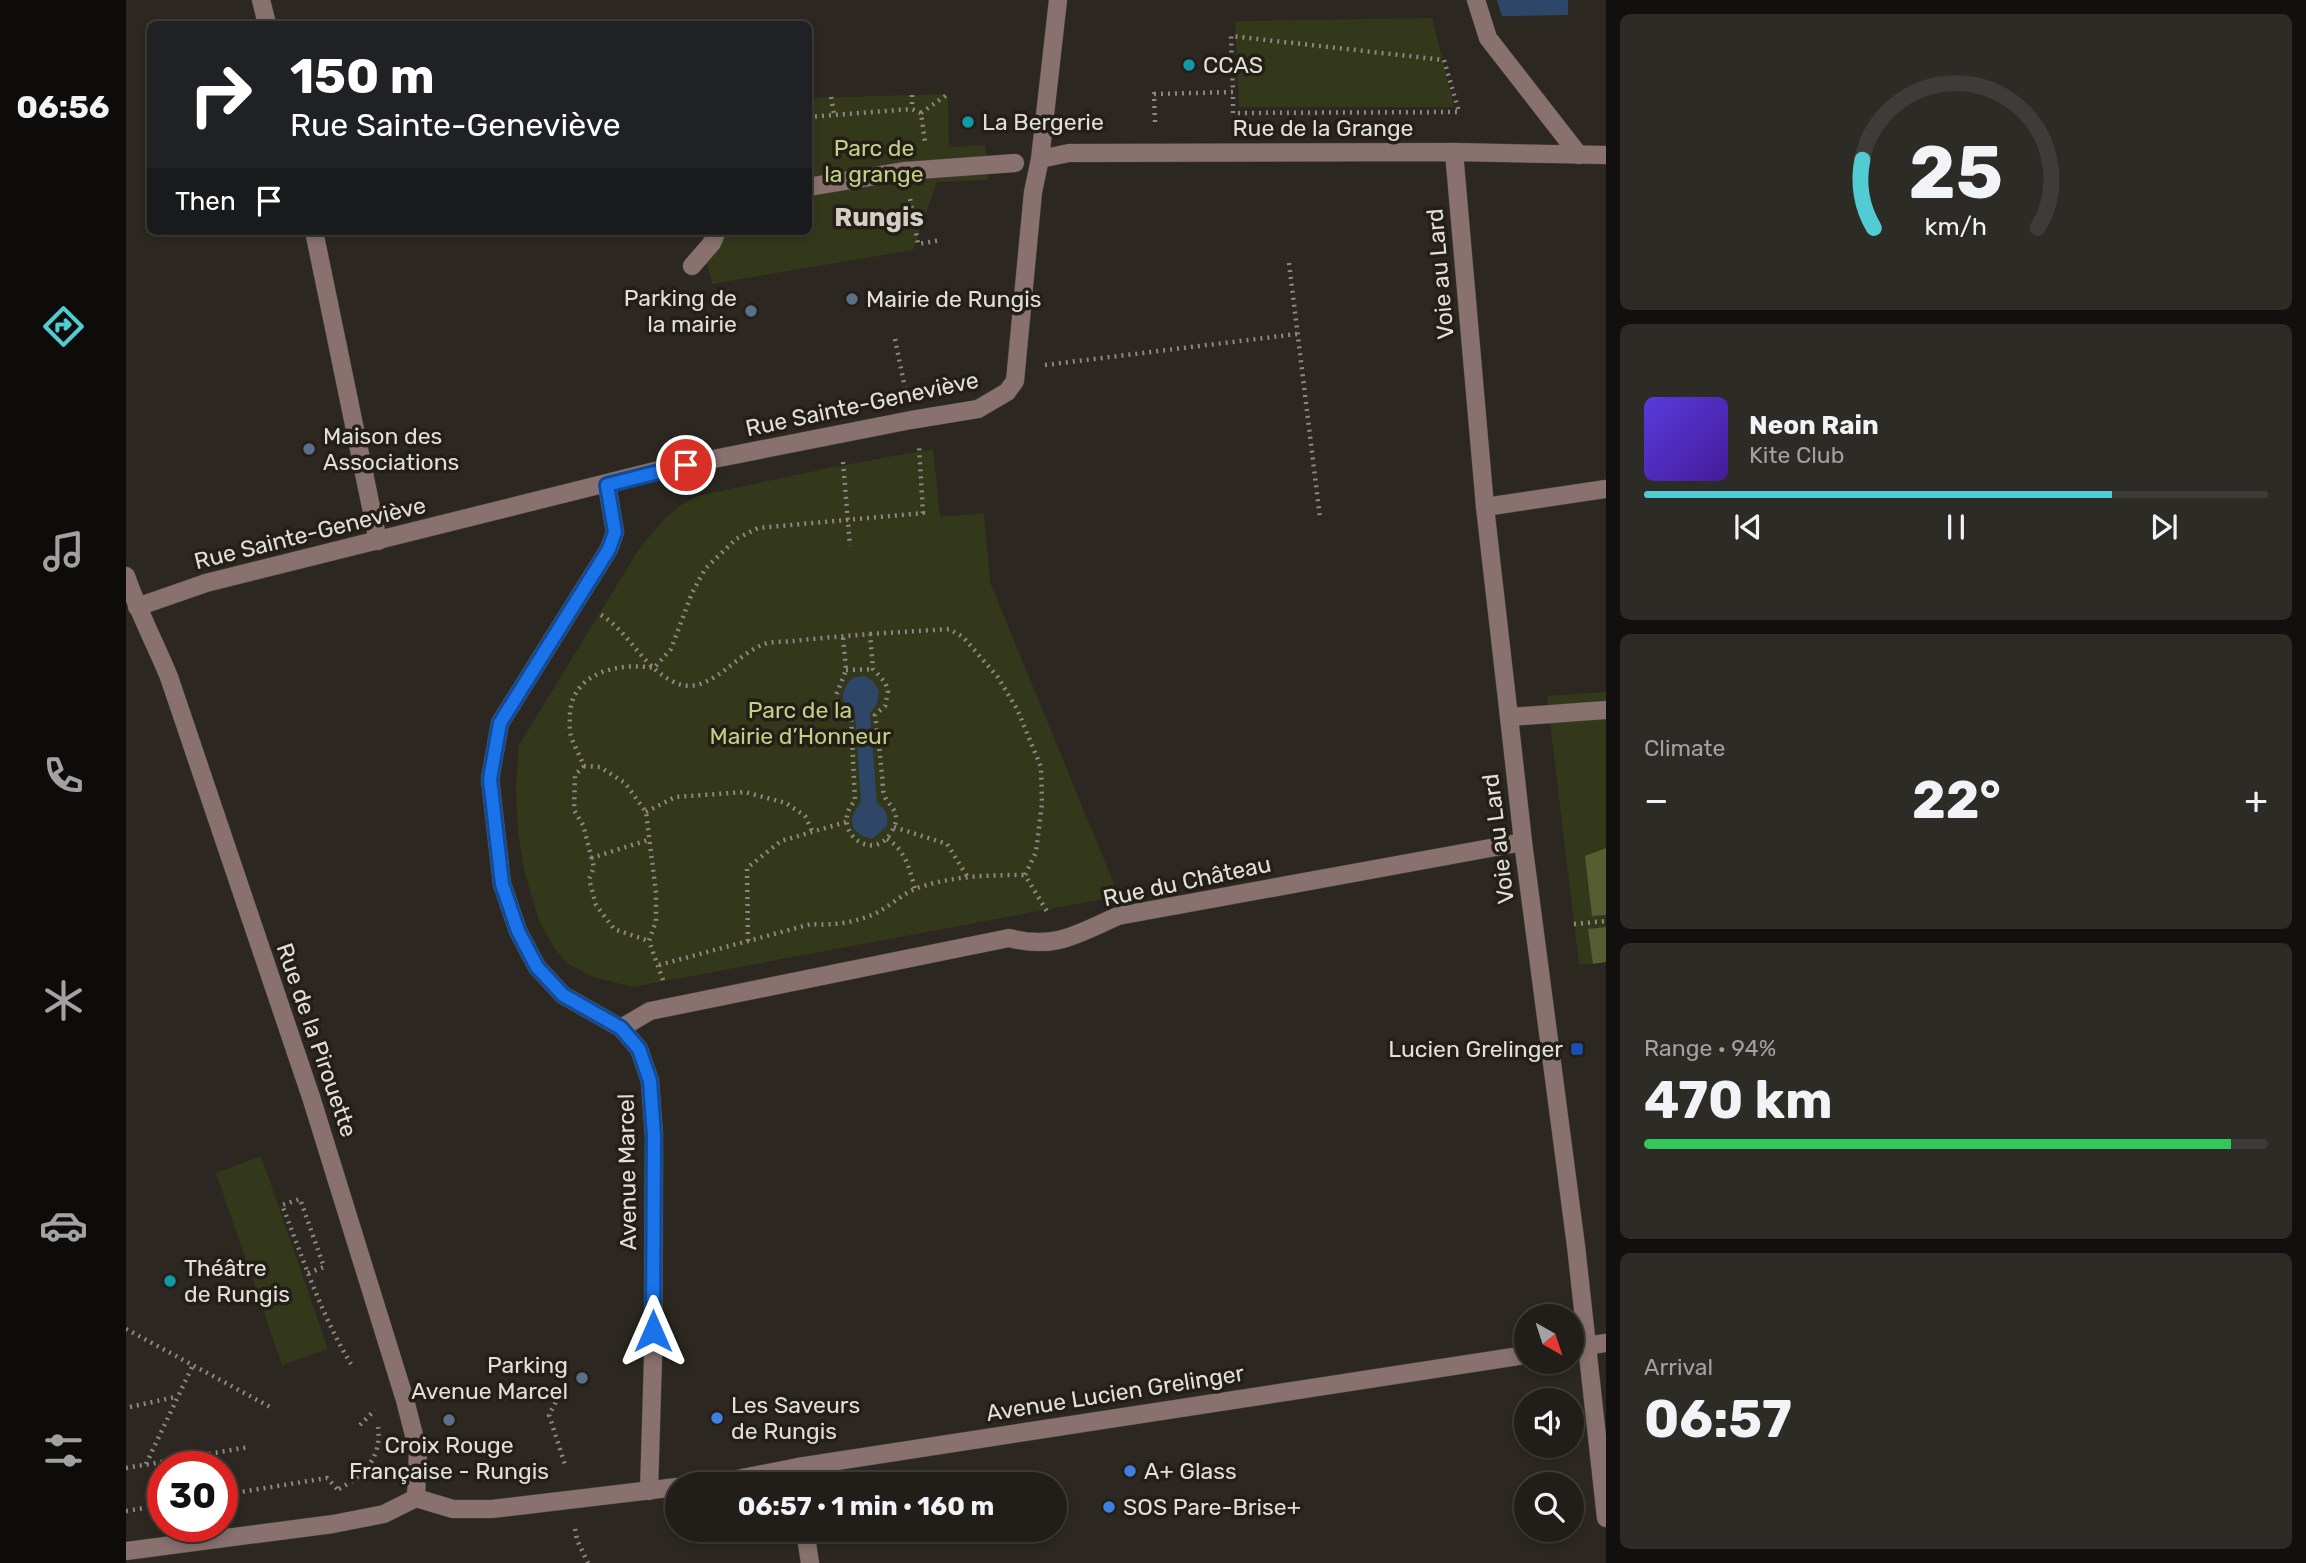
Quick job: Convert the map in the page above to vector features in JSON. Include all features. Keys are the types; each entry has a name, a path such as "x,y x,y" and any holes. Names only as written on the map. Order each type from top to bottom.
{"street":[{"path":"261,0 266,21"},
{"name":"Rue Sainte-Geneviève","path":"137,607 206,583 663,470 978,409 1007,392 1014,381 1033,192 1040,159 1058,0"},
{"path":"1476,0 1488,38 1579,155"},
{"name":"Rue de la Grange","path":"1040,159 1069,153 1454,152 1606,155"},
{"name":"Voie au Lard","path":"1454,152 1485,507 1575,1304"},
{"path":"812,186 905,171 1014,163"},
{"path":"315,235 378,541"},
{"path":"692,266 712,243 715,235"},
{"name":"Avenue Marcel","path":"607,485 615,532 609,549 500,723 490,779 502,884 518,931 537,967 563,995 621,1028 639,1049 650,1081 654,1136 653,1358 649,1491"},
{"path":"1485,507 1606,489"},
{"name":"Rue de la Pirouette","path":"126,576 169,677 359,1247 418,1451 416,1498"},
{"path":"1509,717 1606,710"},
{"name":"Rue du Château","path":"621,1028 650,1012 1009,938 1031,944 1061,941 1118,916 1523,842"},
{"path":"1584,1346 1606,1343"},
{"name":"Avenue Lucien Grelinger","path":"823,1472 1514,1357"},
{"name":"Voie au Lard","path":"1584,1373 1606,1518"},
{"path":"126,1551 333,1524 384,1514 416,1498 453,1509 492,1509 665,1489"},
{"path":"807,1542 810,1563"}],"path":[{"path":"1231,36 1444,60 1459,112 1233,113 1233,92 1231,36"},
{"path":"1155,126 1154,94 1233,92"},
{"path":"921,113 948,94"},
{"path":"912,95 912,109"},
{"path":"831,97 834,114"},
{"path":"812,117 912,109 921,113"},
{"path":"921,113 928,169"},
{"path":"905,171 918,244 941,240"},
{"path":"1289,263 1320,518"},
{"path":"1033,367 1297,334"},
{"path":"895,339 908,402"},
{"path":"654,668 671,649 692,593 705,569 736,539 758,528 923,513 918,443"},
{"path":"843,457 850,546"},
{"path":"593,611 610,620 654,668 673,682 692,687 711,679 763,644 949,629 963,637 998,676 1017,709 1041,767 1042,803 1036,852 1025,875"},
{"path":"843,636 846,670 835,698 839,708 851,717 855,801 848,809 845,822 847,829 863,844 874,846 887,839 896,819 885,797 875,715 885,706 888,691 885,682 873,668 870,634"},
{"path":"584,766 569,733 570,707 575,694 583,684 607,669 640,666 654,668"},
{"path":"846,670 873,668"},
{"path":"649,941 614,929 596,905 589,879 594,867 583,825 574,810 575,775 584,766 600,767 625,783 646,812 648,840 653,859 656,921 649,941 664,986"},
{"path":"646,812 675,797 745,792 786,803 805,816 812,831"},
{"path":"748,941 747,868 781,841 845,822"},
{"path":"893,827 947,844 967,876"},
{"path":"887,839 907,861 915,889"},
{"path":"591,858 648,840"},
{"path":"659,965 811,925 861,919 879,912 915,889 967,876 1025,875"},
{"path":"1025,875 1048,911 1054,942"},
{"path":"1574,924 1606,921"},
{"path":"308,1273 324,1267 300,1199 282,1205 308,1273 336,1339 351,1364"},
{"path":"312,1234 324,1230"},
{"path":"126,1329 272,1408"},
{"path":"145,1465 193,1365"},
{"path":"562,1390 549,1415 566,1468"},
{"path":"130,1407 176,1397"},
{"path":"339,1489 359,1477 375,1457 379,1432 375,1410 360,1425"},
{"path":"126,1468 249,1447"},
{"path":"238,1492 327,1478 339,1489 341,1496"},
{"path":"126,1511 147,1508"},
{"path":"575,1529 588,1563"}],"green space":[{"path":"1432,18 1454,107 1239,107 1235,21"},
{"name":"Parc de la grange","path":"948,94 949,147 985,145 988,180 937,182 913,250 712,284 701,235 812,235 812,98"},
{"name":"Parc de la Mairie d’Honneur","path":"933,449 940,517 984,513 990,582 1119,896 633,987 593,977 567,963 555,949 540,923 525,874 518,833 516,786 519,745 639,549 666,517 697,496"},
{"path":"1606,692 1606,962 1579,965 1547,696"},
{"path":"1606,848 1606,915 1592,916 1585,856"},
{"path":"1606,927 1606,962 1593,964 1588,929"},
{"path":"261,1156 328,1349 282,1365 216,1173"}],"water":[{"path":"1497,0 1568,0 1568,15 1502,16"},
{"path":"865,676 873,681 879,691 877,704 870,713 877,804 885,811 887,819 887,826 872,839 859,833 853,825 852,820 861,802 855,713 846,705 843,697 852,678"}],"place":[{"name":"CCAS","path":"1189,65"},
{"name":"La Bergerie","path":"968,122"},
{"name":"Mairie de Rungis","path":"852,299"},
{"name":"Parking de la mairie","path":"751,311"},
{"name":"Maison des Associations","path":"309,449"},
{"name":"Lucien Grelinger","path":"1577,1049"},
{"name":"Théâtre de Rungis","path":"170,1281"},
{"name":"Parking Avenue Marcel","path":"582,1378"},
{"name":"Les Saveurs de Rungis","path":"717,1418"},
{"name":"Croix Rouge Française - Rungis","path":"449,1420"},
{"name":"A+ Glass","path":"1130,1471"},
{"name":"SOS Pare-Brise+","path":"1109,1507"}],"district":[{"name":"Rungis","path":"879,217"}],"route":[{"path":"653,1331 654,1136 650,1081 639,1049 621,1028 563,995 537,967 518,931 502,884 490,779 500,723 609,549 615,532 607,485 686,465"}]}
